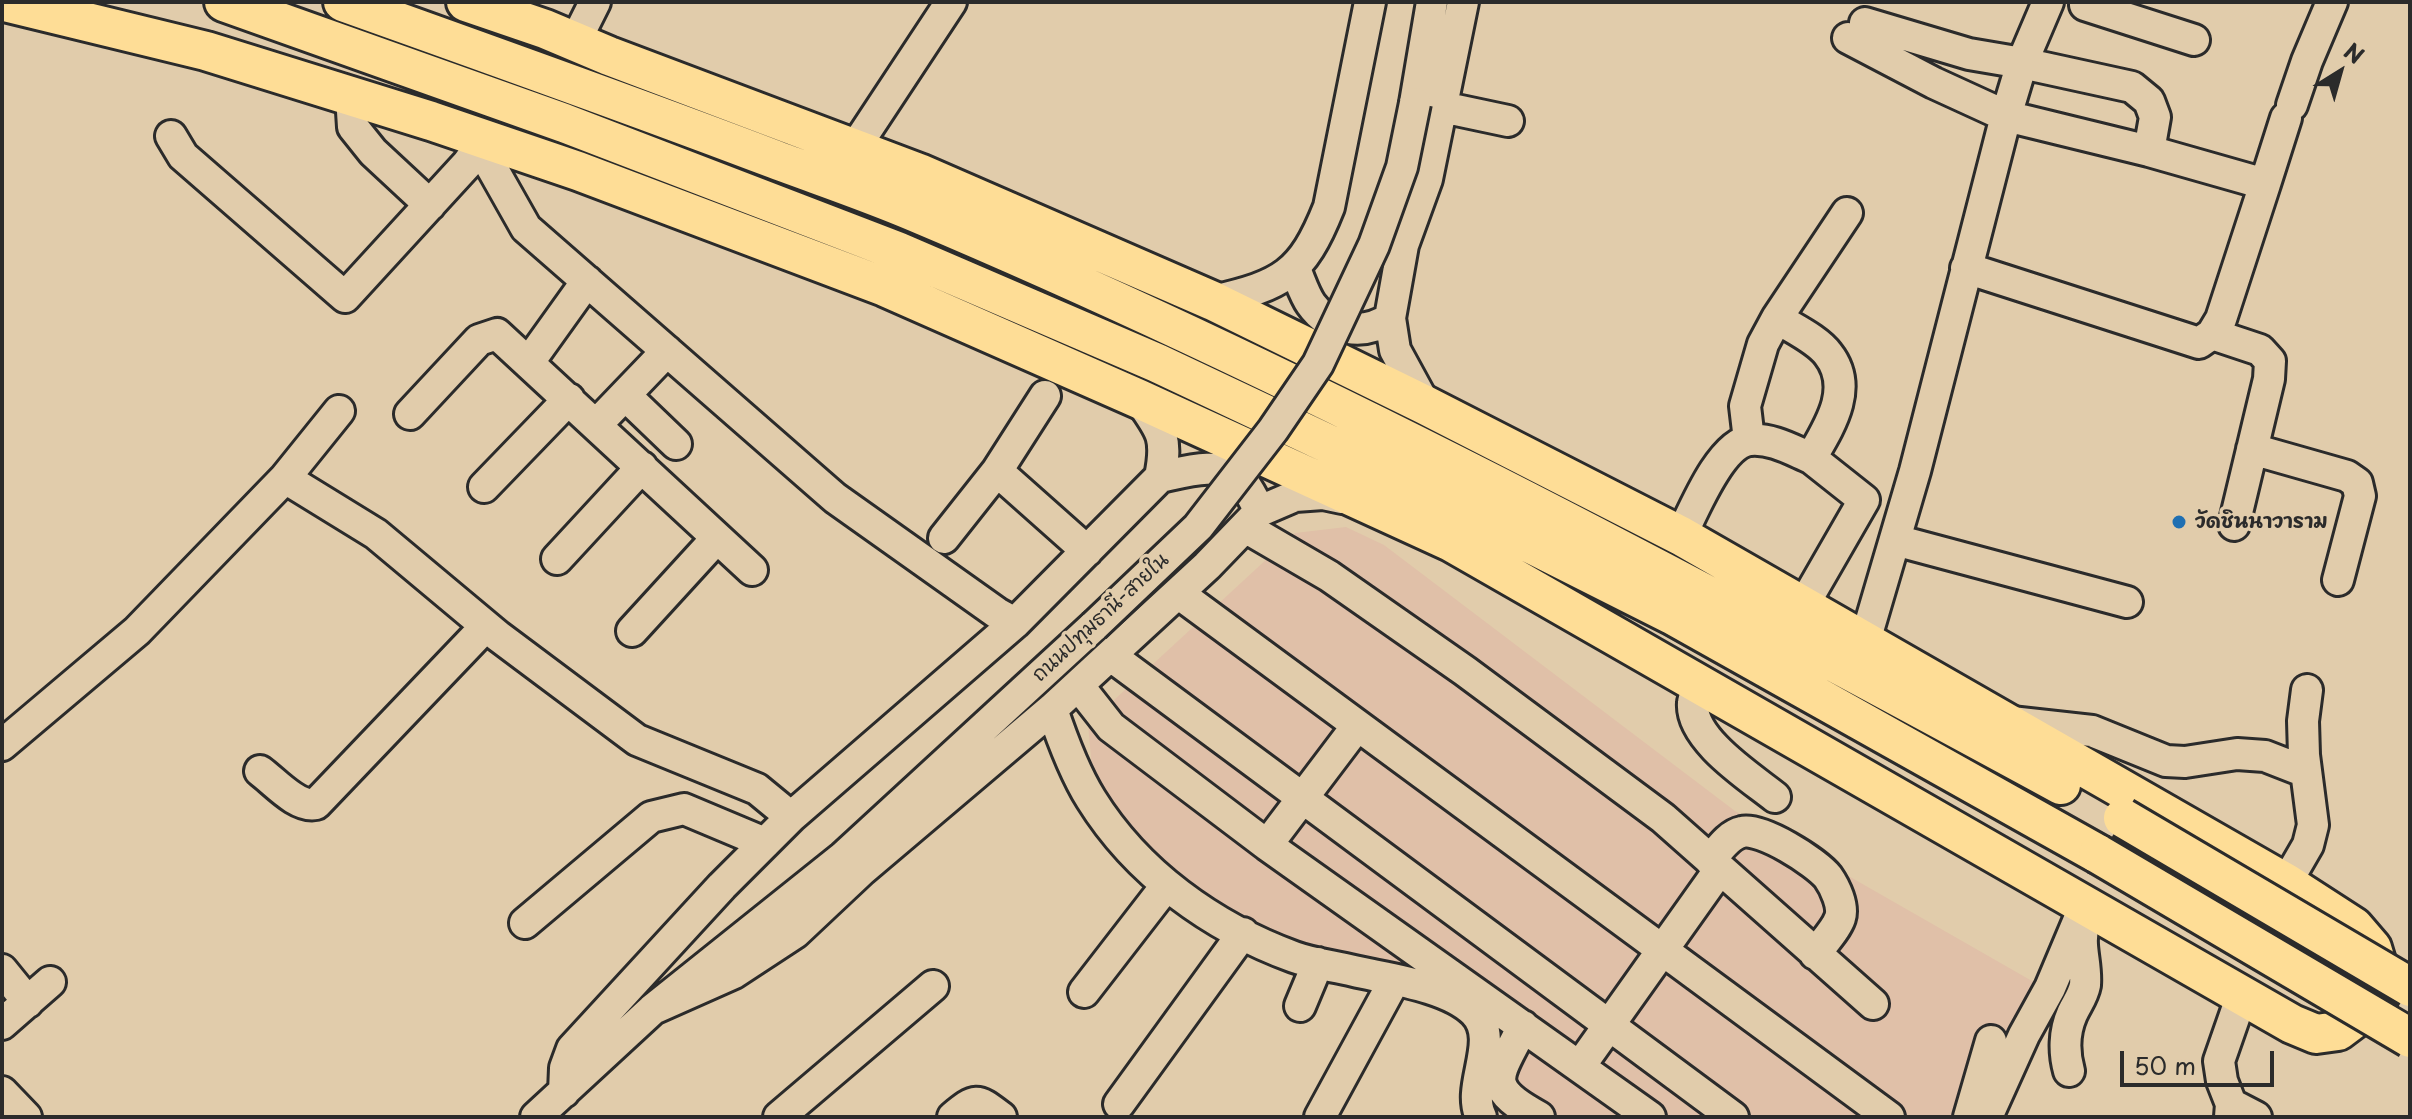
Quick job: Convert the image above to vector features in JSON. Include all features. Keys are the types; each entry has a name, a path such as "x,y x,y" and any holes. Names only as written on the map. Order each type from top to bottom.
{"main road":[{"path":"5,2 178,44 485,139 647,196 885,287 1451,542 2292,1024 2316,1034 2338,1031 2366,1010 2378,968 2372,948 2354,927 2286,883 1681,536 1213,301 919,173 466,2"},
{"path":"224,2 564,123 897,251 1157,363 1390,473 1680,598 2123,818 2410,987"},
{"path":"343,2 609,96 926,217 1173,327 1409,439 1680,598 2098,854 2410,1038"},
{"path":"478,51 560,35"},
{"path":"564,123 647,196"},
{"path":"1501,444 1680,598"},
{"path":"1451,542 1680,598"}],"street":[{"path":"560,35 595,2"},
{"path":"854,149 951,2"},
{"path":"1865,641 1905,505 2006,116 2022,63 2048,2"},
{"path":"1966,268 2199,343 2212,334 2221,319 2307,61 2332,2"},
{"path":"2082,3 2194,40"},
{"path":"1213,301 1277,282 1295,269 1313,242 1329,207 1369,4"},
{"path":"1425,405 1395,350 1390,318 1403,245 1427,179 1429,105 1461,10"},
{"name":"ถนนปทุมธานี-สายใน","path":"536,1117 653,1009 843,857 1198,527 1273,430 1318,364 1374,245 1402,167 1429,105 1430,11"},
{"path":"2149,151 2155,117 2149,101 2132,87 1856,30 1934,83 2006,116 2149,151 2265,184"},
{"path":"351,96 353,127 373,152 430,205"},
{"path":"1429,105 1508,121"},
{"path":"171,136 183,156 345,297 467,164 485,139"},
{"path":"485,139 487,159 526,228 835,498 1015,623"},
{"path":"1749,440 1745,406 1763,344 1847,213"},
{"path":"1295,269 1311,304 1328,321 1357,331 1376,328 1390,318"},
{"path":"529,362 587,281"},
{"path":"1777,318 1827,353 1840,377 1839,401 1831,425 1811,458"},
{"path":"410,414 479,340 497,334 752,570"},
{"path":"2212,334 2260,350 2270,361 2269,379 2234,525"},
{"path":"596,425 667,351"},
{"path":"625,395 676,444"},
{"path":"944,538 997,471 1045,396"},
{"path":"484,487 569,399"},
{"path":"564,1092 565,1068 572,1049 765,843 1015,623 1160,477 1166,448 1154,420 1139,399"},
{"path":"2,745 137,631 285,478 339,411"},
{"path":"1681,536 1721,461 1732,448 1749,440 1773,442 1811,458 1864,500 1905,505"},
{"path":"2252,449 2347,476 2357,483 2360,496 2338,580"},
{"path":"557,559 642,467"},
{"path":"1160,477 1197,469 1223,470 1240,479 1252,519 1663,818 1873,1004"},
{"path":"997,471 1087,551"},
{"path":"285,478 376,534 486,626 637,740 757,789 791,817"},
{"path":"653,1009 734,973 795,933 862,870 1111,656 1252,519 1295,496 1323,494 1379,508"},
{"path":"1803,606 1864,500"},
{"path":"632,631 717,538"},
{"path":"1895,540 2127,602"},
{"path":"1178,593 1889,1117"},
{"path":"260,771 298,801 308,806 316,804 486,626"},
{"path":"1111,656 1733,1117"},
{"path":"1078,685 1111,727 1267,845 1580,1066 1619,1108 1650,1117"},
{"path":"1700,685 1693,702 1697,722 1709,741 1775,797"},
{"path":"2286,883 2308,845 2313,825 2303,721 2307,690"},
{"path":"1052,709 1089,797 1118,838 1166,886 1224,924 1295,957 1451,997 1475,1012 1485,1030 1479,1117"},
{"path":"2001,721 2092,731 2166,761 2185,762 2237,754 2265,756 2306,772"},
{"path":"1267,845 1357,726"},
{"path":"525,923 651,817 684,809 765,843"},
{"path":"1580,1066 1662,950 1728,840 1743,831 1756,833 1794,850 1827,877 1840,903 1840,917 1815,954"},
{"path":"1084,992 1166,886"},
{"path":"2069,1071 2065,1044 2071,1016 2085,988 2080,941 2088,907"},
{"path":"1987,1117 2088,907"},
{"path":"1119,1104 1243,933"},
{"path":"1300,1006 1318,963"},
{"path":"2,970 39,992 2,1024"},
{"path":"1320,1117 1394,981"},
{"path":"779,1117 933,986"},
{"path":"2239,1113 2222,1081 2219,1061 2242,995"},
{"path":"1523,1026 1500,1074 1499,1086 1505,1094 1539,1117"},
{"path":"1969,1117 1991,1041"},
{"path":"2,1092 26,1117"},
{"path":"953,1117 974,1101 980,1101 1001,1117"}],"shaded area":[{"path":"1346,527 1384,545 1735,811 2053,993 1990,1117 1501,1117 1493,1095 1511,1027 1304,950 1182,887 1094,791 1088,724 1295,533"}],"place":[{"name":"วัดชินนาวาราม","path":"2179,522"}]}
